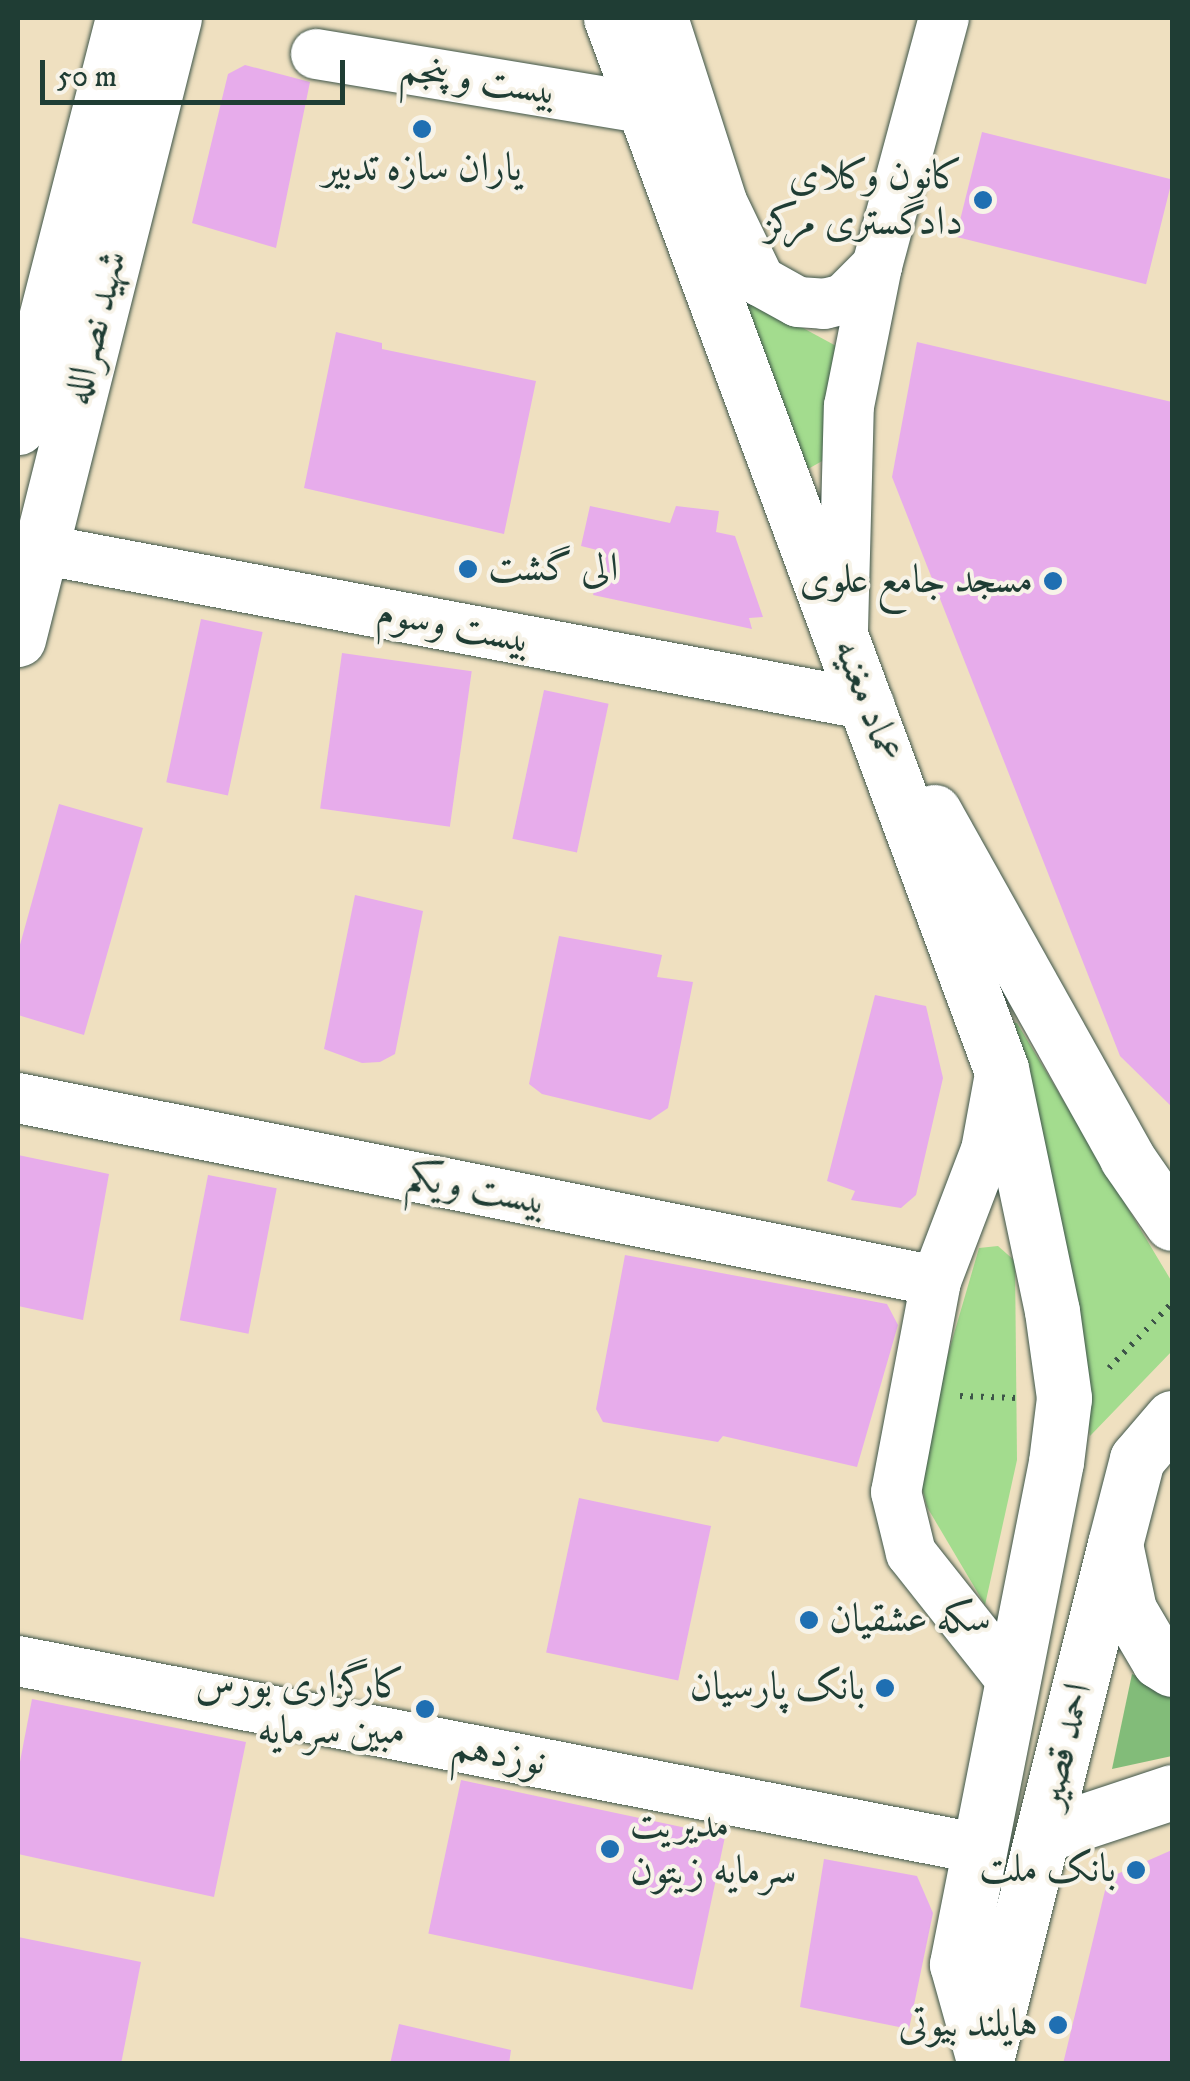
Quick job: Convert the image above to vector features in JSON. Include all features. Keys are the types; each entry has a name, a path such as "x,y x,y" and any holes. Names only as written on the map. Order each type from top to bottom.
{"main road":[{"name":"عماد مغنیه","path":"611,18 642,108 702,208 843,637 900,786 939,814 1150,1161 1172,1224"},
{"name":"شهید نصرالله","path":"18,427 151,19"},
{"name":"شهید نصرالله","path":"18,639 29,547 151,19"},
{"path":"900,786 1001,1069 1064,1398 957,1964 985,2064"},
{"name":"احمد قصیر","path":"985,2064 1137,1459 1172,1418"},
{"path":"1115,1544 1129,1610 1159,1660 1172,1669"},
{"path":"1043,1835 1172,1792"}],"street":[{"name":"عماد مغنیه","path":"663,18 702,208 747,266 773,292 798,302 844,298 877,266"},
{"path":"843,637 844,452 877,266 944,18"},
{"name":"بیست و پنجم","path":"316,54 642,108"},
{"name":"بیست وسوم","path":"29,547 869,706"},
{"path":"1001,1069 986,1150 936,1282 910,1398 896,1492 912,1553 1010,1677"},
{"name":"بیست ویکم","path":"18,1098 936,1282"},
{"name":"نوزدهم","path":"18,1661 981,1849"}],"path":[{"path":"1106,1371 1172,1303"},
{"path":"948,1396 1024,1398"}],"green space":[{"path":"735,291 838,347 824,460 808,469"},
{"path":"1006,1022 1017,1023 1172,1282 1172,1351 1090,1436 1072,1288"},
{"path":"998,1246 1015,1261 1017,1460 985,1605 927,1507 916,1464 979,1248"},
{"path":"1132,1674 1172,1694 1172,1756 1112,1769"}],"building":[{"path":"245,65 310,82 276,248 192,223 228,74"},
{"path":"982,132 1172,179 1146,284 956,237"},
{"path":"336,332 382,343 382,349 536,381 504,534 304,488"},
{"name":"مسجد جامع علوی","path":"917,342 1172,402 1172,1107 1120,1056 892,477"},
{"path":"590,506 670,523 676,506 719,511 716,532 735,536 763,617 749,618 752,629 593,595 605,552 581,546"},
{"path":"201,619 263,632 228,795 166,782"},
{"path":"342,653 472,671 450,827 320,808"},
{"path":"544,690 609,704 577,852 512,839"},
{"path":"59,804 143,828 84,1035 18,1015 18,952"},
{"path":"355,895 423,911 395,1054 380,1062 362,1063 324,1049"},
{"path":"559,936 662,955 657,977 693,982 668,1108 650,1120 542,1094 529,1084"},
{"path":"875,995 926,1006 943,1078 916,1195 901,1208 851,1200 855,1191 827,1181"},
{"path":"18,1155 109,1174 83,1320 18,1306"},
{"path":"208,1175 277,1188 248,1334 180,1320"},
{"path":"625,1255 887,1304 898,1325 857,1467 723,1436 718,1442 603,1422 596,1409"},
{"path":"579,1498 711,1526 678,1681 546,1653"},
{"path":"32,1699 246,1742 214,1897 18,1854 18,1772"},
{"path":"461,1780 725,1836 692,1990 428,1934"},
{"path":"1172,1850 1172,2064 1063,2064 1108,1878"},
{"path":"824,1859 917,1876 933,1913 909,2029 800,2007"},
{"path":"18,1937 141,1962 121,2064 18,2064"},
{"path":"399,2024 511,2050 509,2064 390,2064"}],"place":[{"name":"یاران سازه تدبیر","path":"422,129"},
{"name":"کانون وکلای دادگستری مرکز","path":"983,200"},
{"name":"الی گشت","path":"468,569"},
{"name":"مسجد جامع علوی","path":"1053,581"},
{"name":"سکه عشقیان","path":"809,1620"},
{"name":"بانک پارسیان","path":"885,1688"},
{"name":"کارگزاری بورس مبین سرمایه","path":"425,1709"},
{"name":"مدیریت سرمایه زیتون","path":"610,1849"},
{"name":"بانک ملت","path":"1136,1870"},
{"name":"هایلند بیوتی","path":"1058,2025"}]}
